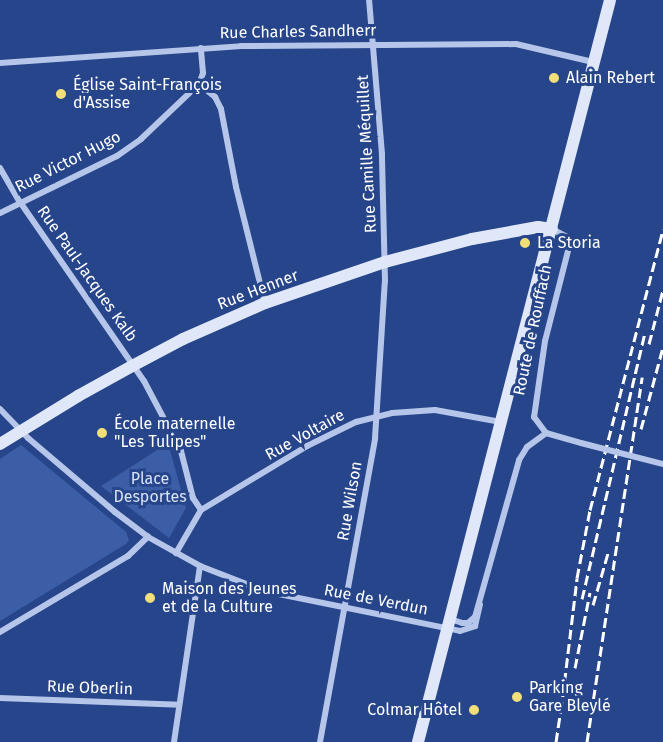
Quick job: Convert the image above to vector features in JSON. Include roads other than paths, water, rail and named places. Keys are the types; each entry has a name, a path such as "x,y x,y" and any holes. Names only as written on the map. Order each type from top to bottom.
{"main road":[{"name":"Route de Rouffach","path":"418,742 610,0"},
{"name":"Rue Henner","path":"0,444 134,365 183,339 265,303 385,262 472,239 538,227 552,229"}],"street":[{"name":"Rue Camille Méquillet","path":"369,0 382,154 385,262"},
{"name":"Rue Charles Sandherr","path":"0,63 201,48 374,44 516,44 594,62"},
{"path":"201,48 203,73 199,84 215,97 221,109 236,187 265,303"},
{"name":"Rue Victor Hugo","path":"0,213 117,156 166,117 199,84"},
{"name":"Rue Paul-Jacques Kalb","path":"0,168 20,202 134,365 181,451 192,498 201,510"},
{"name":"Route de Rouffach","path":"546,433 536,423 534,404 545,341 569,247 567,237 552,229"},
{"name":"Rue Wilson","path":"320,742 375,438 385,262"},
{"name":"Rue de Verdun","path":"0,409 19,431 148,537 200,566 264,591 344,609 449,624"},
{"name":"Rue Voltaire","path":"201,510 307,446 356,422 376,416 435,410 501,422"},
{"path":"449,624 460,631 470,625 475,617 519,460 527,447 546,433 663,464"},
{"path":"176,553 201,510"},
{"path":"0,632 128,556 148,537"},
{"path":"174,742 200,566"},
{"path":"449,624 470,625"},
{"name":"Rue Oberlin","path":"0,698 179,705"}],"railway":[{"path":"561,711 577,578 590,510 663,229"},
{"path":"649,344 663,290"},
{"path":"582,599 645,333"},
{"path":"641,429 663,347"},
{"path":"587,742 642,377"},
{"path":"593,605 608,553"},
{"path":"575,668 590,592"},
{"path":"556,742 562,702"}],"place":[{"name":"Alain Rebert","path":"554,78"},
{"name":"Église Saint-François d'Assise","path":"61,94"},
{"name":"La Storia","path":"525,243"},
{"name":"École maternelle \"Les Tulipes\"","path":"102,433"},
{"name":"Maison des Jeunes et de la Culture","path":"150,598"},
{"name":"Parking Gare Bleylé","path":"517,697"},
{"name":"Colmar Hôtel","path":"474,710"}],"park label":[{"name":"Place Desportes","path":"150,488"}]}
